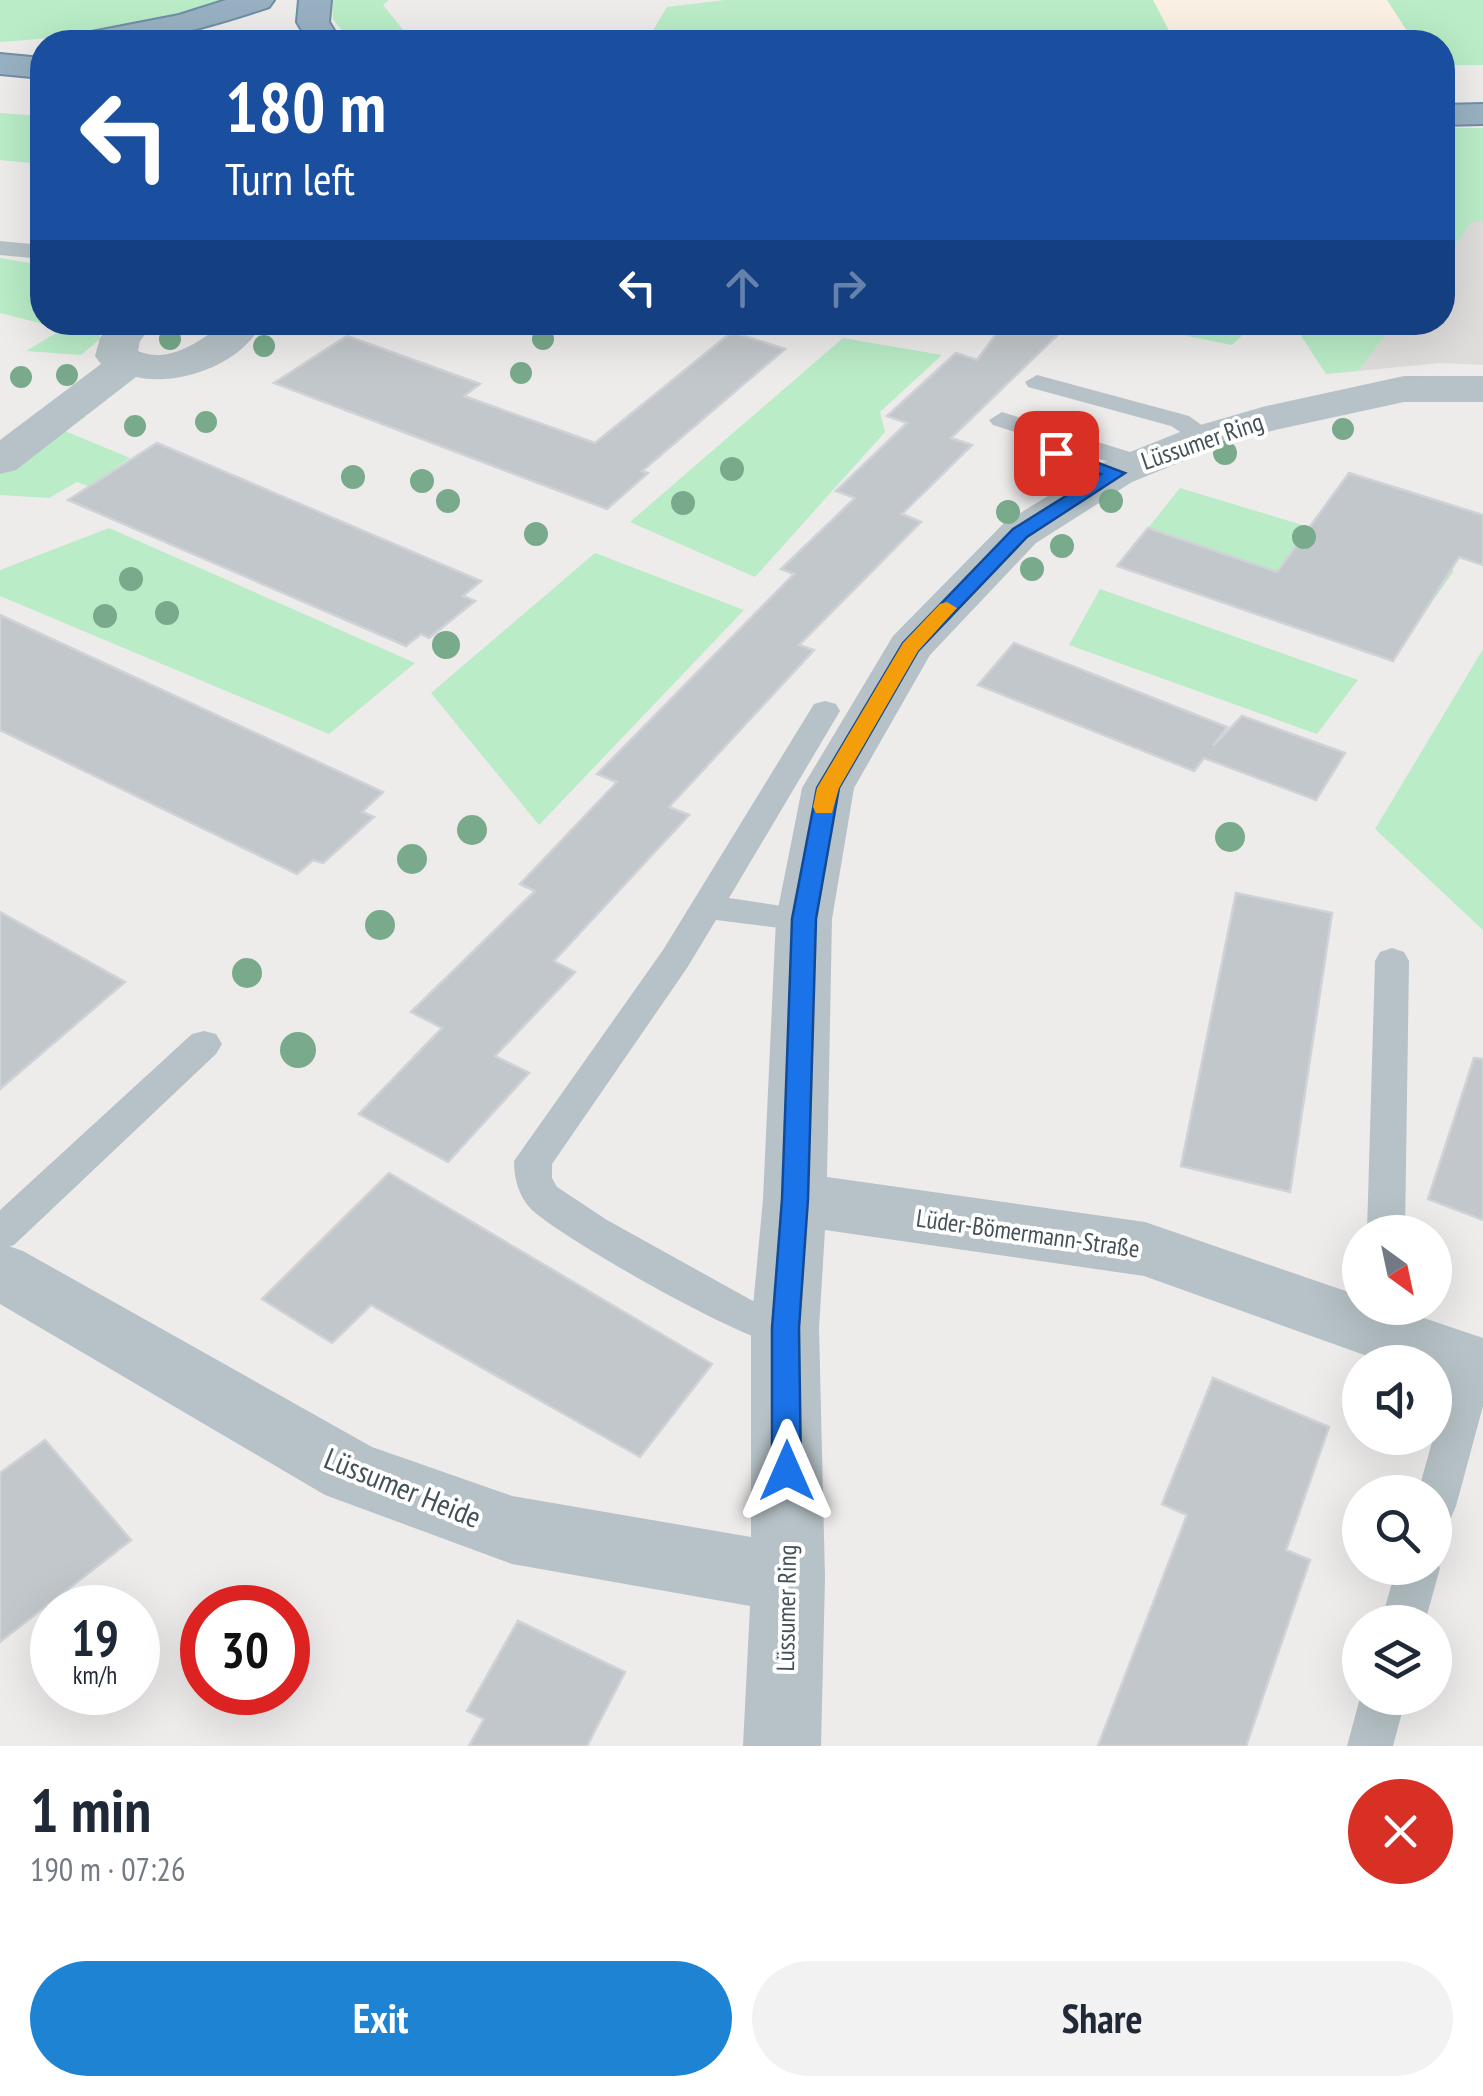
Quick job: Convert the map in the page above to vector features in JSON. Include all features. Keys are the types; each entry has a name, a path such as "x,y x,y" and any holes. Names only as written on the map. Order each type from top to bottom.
{"highway":[{"path":"153,30 186,24 258,0"},
{"path":"315,0 313,22 318,30"},
{"path":"0,48 30,47"},
{"path":"0,64 30,67"},
{"path":"0,76 30,78"},
{"path":"1455,115 1483,114"}],"street":[{"path":"0,461 123,337 157,369 188,363 221,347 235,335"},
{"name":"Lüssumer Ring","path":"782,1746 788,1578 786,1328 795,1199 804,919 828,788 910,648 1020,533 1126,468 1205,436 1266,419 1404,389 1483,389"},
{"name":"Lüder-Bömermann-Straße","path":"795,1199 1145,1249 1342,1308"},
{"name":"Lüssumer Heide","path":"0,1271 350,1472 512,1530 788,1578"},
{"name":"Lüder-Bömermann-Straße","path":"1394,1325 1478,1366"}],"lane":[{"path":"0,248 30,251"},
{"path":"1037,382 1180,421 1205,436"},
{"path":"996,425 1126,468"},
{"path":"786,1328 742,1315 592,1231 544,1198 533,1180 533,1161 708,907 825,711"},
{"path":"708,907 804,919"},
{"path":"1386,1215 1392,962"},
{"path":"0,1234 204,1044"},
{"path":"1445,1475 1478,1366"},
{"path":"1370,1746 1378,1715"}],"shaded area":[{"path":"1153,0 1387,0 1407,30 1168,30"},
{"path":"1472,222 1483,222 1483,365 1441,363 1358,371 1386,335 1455,335 1455,245"}],"green space":[{"path":"0,0 226,0 144,25 112,30 30,30 30,39 0,42"},
{"path":"332,0 389,0 383,5 403,30 342,30 333,19"},
{"path":"725,0 1153,0 1169,30 653,30 667,7"},
{"path":"1387,0 1483,0 1483,65 1455,65 1455,30 1406,30"},
{"path":"0,113 30,115 30,163 0,160"},
{"path":"1455,128 1483,128 1483,222 1472,222 1455,245"},
{"path":"0,258 30,263 30,321 0,313"},
{"path":"53,335 101,338 81,355 26,351"},
{"path":"1182,335 1242,335 1232,345"},
{"path":"1301,335 1386,335 1358,371 1326,374"},
{"path":"843,338 942,355 880,412 885,432 755,577 630,522"},
{"path":"60,429 130,458 115,468 130,475 103,492 77,482 49,498 0,495 0,474"},
{"path":"1180,488 1454,571 1419,620 1148,528"},
{"path":"109,528 415,663 329,734 0,596 0,570"},
{"path":"595,553 744,610 539,825 431,693"},
{"path":"1100,589 1358,680 1317,734 1069,645"},
{"path":"1483,649 1483,930 1375,829"}],"building":[{"path":"728,335 741,335 785,349 642,471 648,473 607,509 274,383 347,336 480,384 464,396 595,443"},
{"path":"995,335 1058,335 951,438 972,445 902,514 921,522 799,645 814,650 669,807 689,815 554,961 575,972 495,1056 529,1073 448,1162 359,1114 442,1028 411,1012 535,891 520,884 617,782 597,774 794,574 781,569 855,498 836,491 907,423 887,416 956,353 977,360"},
{"path":"157,443 481,581 463,596 475,601 429,638 421,634 406,646 68,500"},
{"path":"1349,473 1483,515 1483,565 1459,557 1393,661 1117,566 1148,528 1277,572"},
{"path":"0,615 383,792 362,812 374,817 323,863 313,860 297,874 0,730"},
{"path":"1014,643 1227,727 1213,746 1242,716 1345,753 1316,800 1204,758 1194,771 978,685"},
{"path":"1236,893 1332,913 1290,1192 1181,1166"},
{"path":"0,912 125,982 0,1089"},
{"path":"1474,1058 1483,1059 1483,1220 1428,1199"},
{"path":"389,1173 712,1364 640,1457 371,1305 332,1343 262,1299"},
{"path":"1213,1378 1329,1427 1286,1550 1310,1560 1246,1746 1098,1746 1187,1515 1162,1504"},
{"path":"45,1440 131,1540 73,1585 30,1585 30,1619 0,1642 0,1473"},
{"path":"518,1621 625,1672 587,1746 469,1746 484,1719 467,1711"}],"slow traffic":[{"path":"824,807 828,788 910,648 947,608"}],"route":[{"path":"787,1471 786,1328 795,1199 804,919 828,788 910,648 1020,533 1116,473 1056,453"}]}
